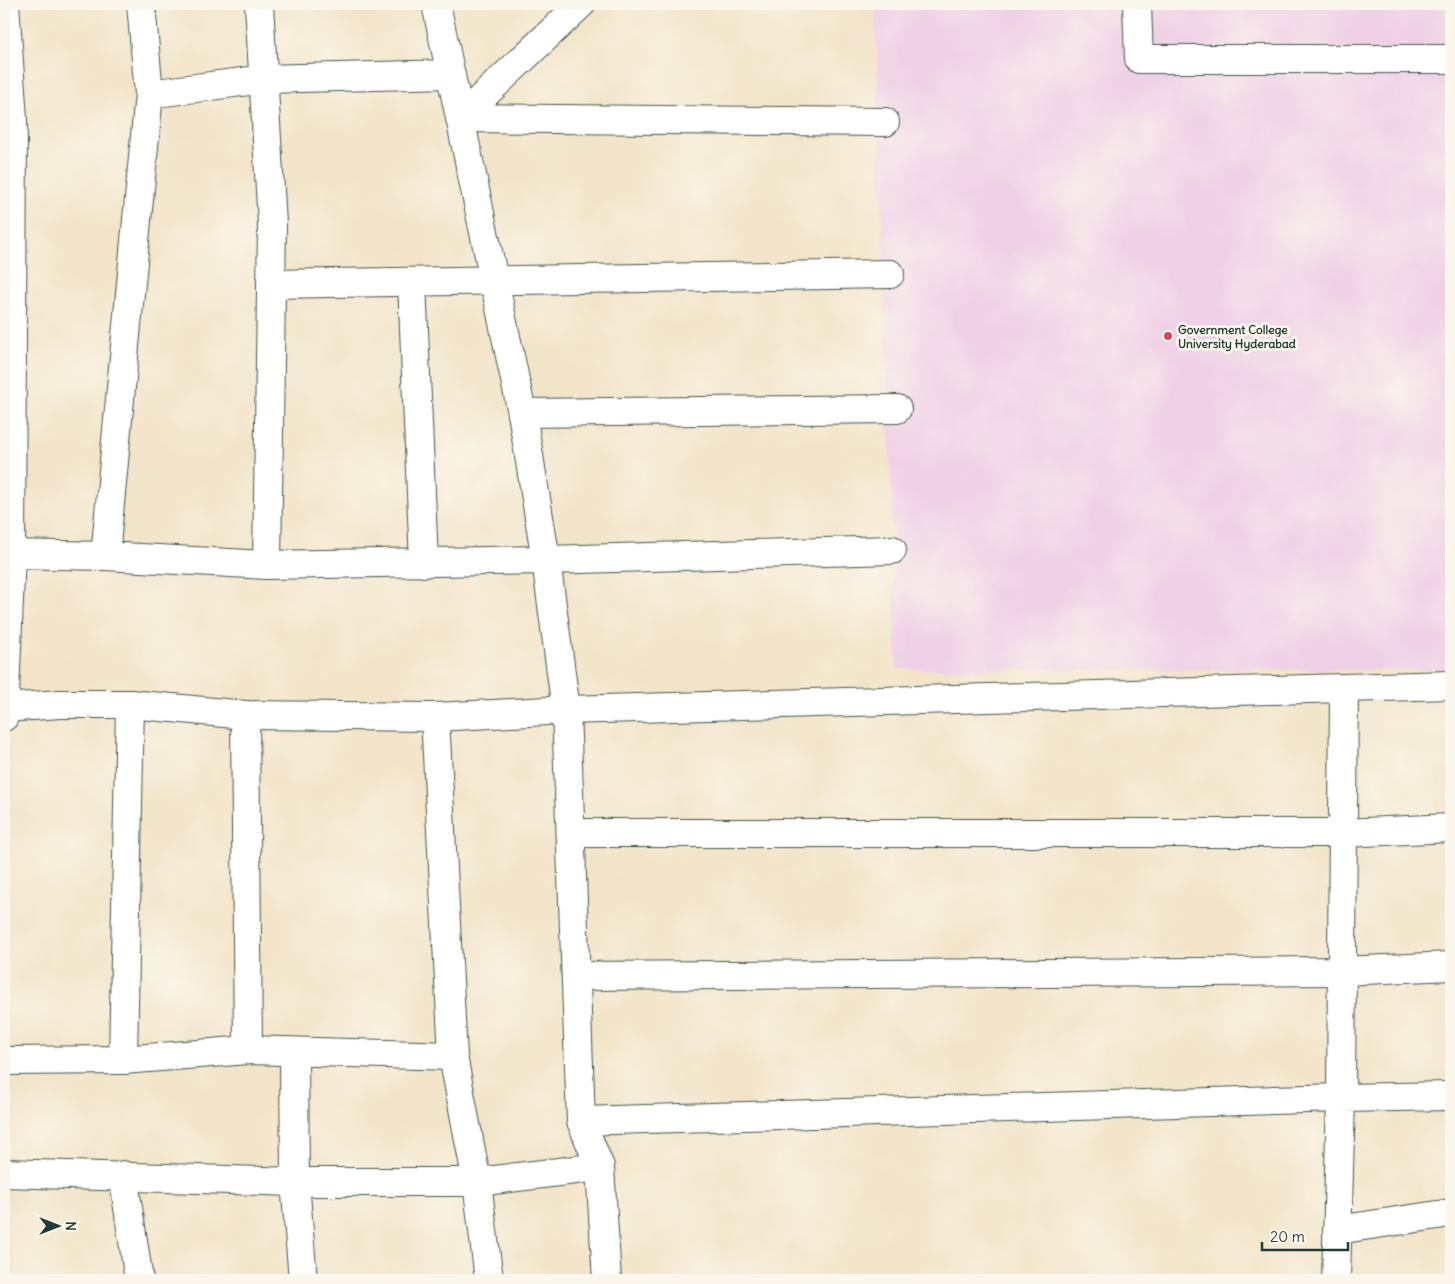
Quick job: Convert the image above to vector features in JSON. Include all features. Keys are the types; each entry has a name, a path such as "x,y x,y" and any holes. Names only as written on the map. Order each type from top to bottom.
{"street":[{"path":"4,717 11,554 13,118 5,4"},
{"path":"104,556 149,94 141,4"},
{"path":"259,4 272,224 267,565"},
{"path":"436,4 522,413 546,560 566,710 582,1121 600,1167 607,1280"},
{"path":"460,118 581,4"},
{"path":"1137,4 1139,59 1451,58"},
{"path":"149,94 264,79 450,74"},
{"path":"460,118 885,122"},
{"path":"271,284 890,274"},
{"path":"412,282 424,563"},
{"path":"522,413 897,409"},
{"path":"11,554 104,556 267,565 424,563 892,550"},
{"path":"4,708 60,704 130,704 245,715 435,717 566,710 1451,685"},
{"path":"1336,1280 1341,1098 1344,688"},
{"path":"123,1060 130,704"},
{"path":"245,715 248,1050"},
{"path":"435,717 453,1056 477,1182 489,1280"},
{"path":"571,833 1343,833 1451,828"},
{"path":"576,976 1342,972 1451,966"},
{"path":"4,1061 123,1060 248,1050 453,1056"},
{"path":"294,1052 295,1182 303,1280"},
{"path":"582,1121 1451,1096"},
{"path":"4,1173 295,1182 477,1182 600,1167"},
{"path":"123,1176 139,1280"},
{"path":"1337,1230 1451,1213"}],"shaded area":[{"name":"Government College University Hyderabad","path":"875,4 1451,4 1451,670 897,669"}],"place":[{"name":"Government College University Hyderabad","path":"1168,336"}]}
